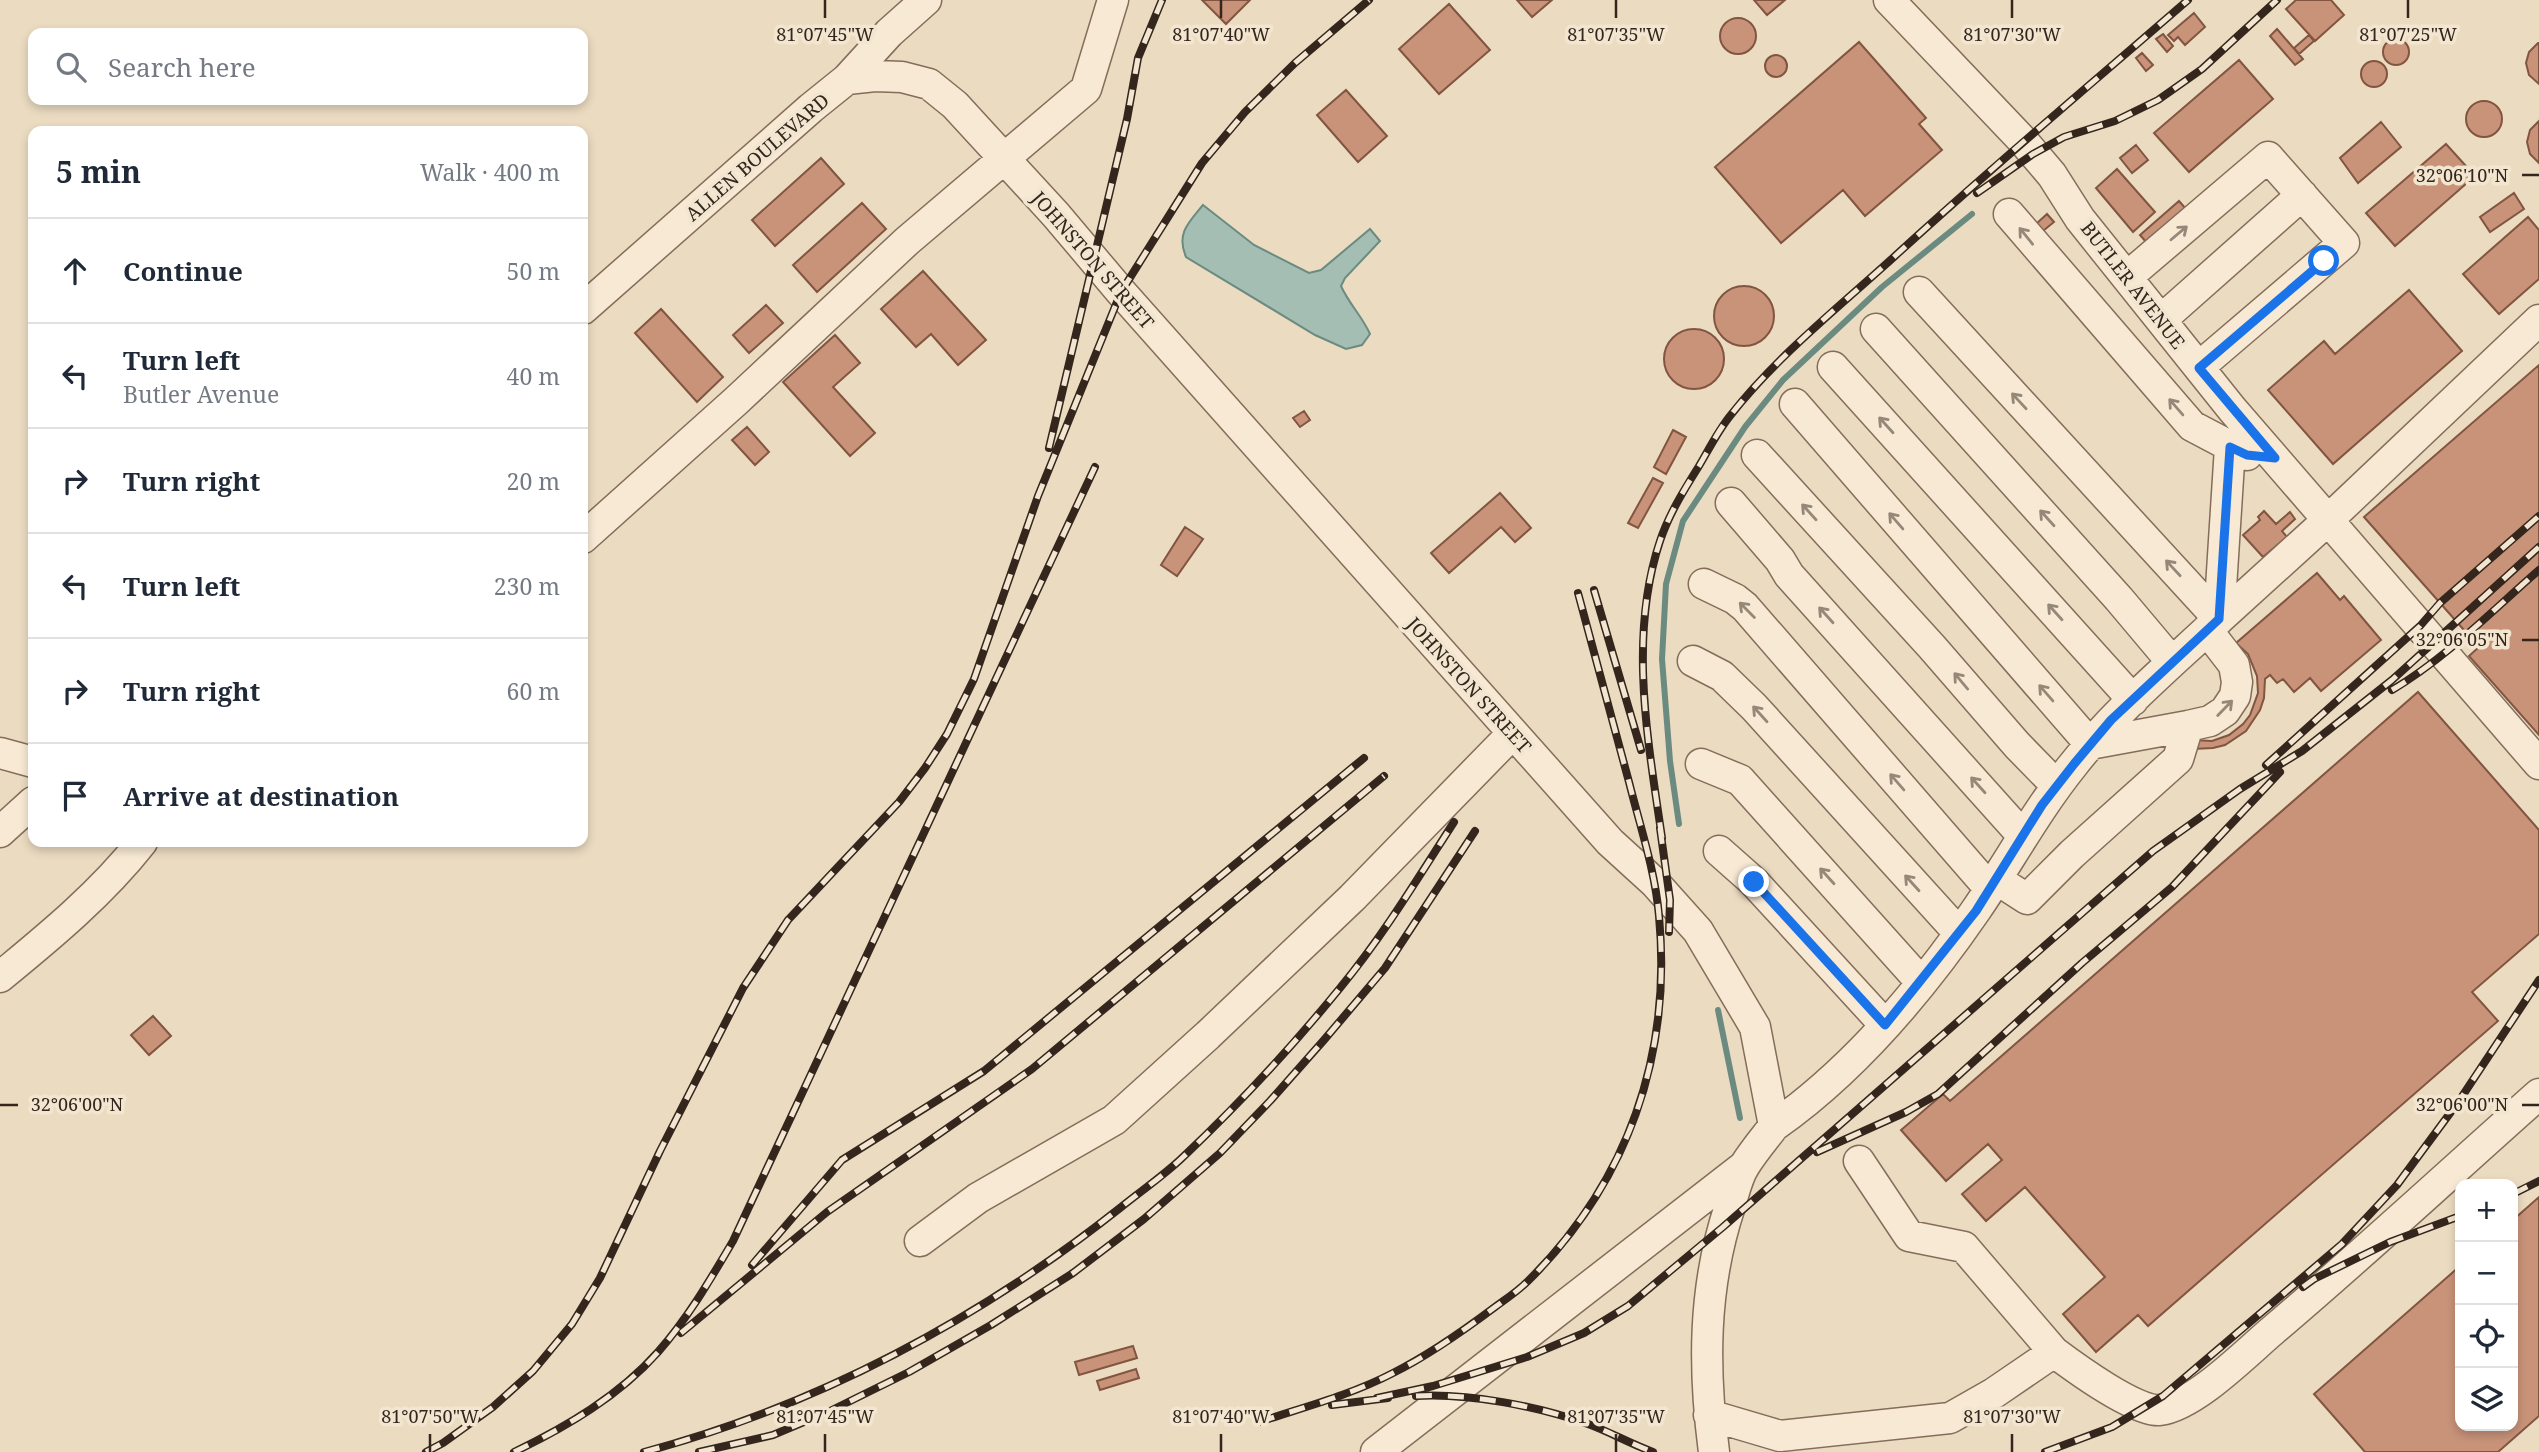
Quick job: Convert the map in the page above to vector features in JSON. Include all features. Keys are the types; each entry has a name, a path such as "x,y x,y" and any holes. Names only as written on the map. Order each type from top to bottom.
{"street":[{"name":"ALLEN BOULEVARD","path":"588,305 847,79 889,33 926,0"},
{"path":"588,534 736,401 907,241 1086,89 1113,0"},
{"name":"BUTLER AVENUE","path":"1889,0 2024,142 2052,175 2080,219 2199,368 2539,764"},
{"name":"JOHNSTON STREET","path":"847,79 902,77 929,84 955,105 1056,215 1113,284 1610,842 1655,883 1698,931 1755,1027 1774,1126"},
{"path":"2127,277 2268,157 2344,243 2199,368"},
{"path":"2161,320 2302,195"},
{"path":"2009,214 2192,426 2247,455 2275,458"},
{"path":"1919,292 2213,624 2234,665 2237,682 2235,696 2225,711 2210,721 2090,744"},
{"path":"1376,1452 1743,1167 1774,1126 1804,1105 1885,1025 1922,982 1993,884 2057,786 2090,744 2172,662 2328,520 2539,320"},
{"path":"1876,329 2107,585 2172,662"},
{"path":"1833,367 2133,700"},
{"path":"1795,404 2090,744"},
{"path":"2213,624 2230,447"},
{"path":"1757,455 1932,646 2017,745 2057,786"},
{"path":"1731,503 1780,559 1789,575 2023,836"},
{"path":"1704,584 1745,607 1993,884 2027,899 2072,854 2178,759 2188,726"},
{"path":"1693,661 1722,676 1754,707 1958,933"},
{"path":"920,1241 978,1198 1114,1120 1352,898 1513,734"},
{"path":"0,753 28,761"},
{"path":"1701,764 1740,780 1922,982"},
{"path":"0,832 28,807"},
{"path":"0,977 122,868 138,847"},
{"path":"1719,851 1754,882 1885,1025"},
{"path":"1859,1161 1909,1236 1964,1248 2054,1352 2091,1379 2121,1396 2158,1410 2181,1403 2212,1382 2297,1310 2539,1094"},
{"path":"1714,1452 1709,1415 1706,1325 1713,1271 1723,1227 1743,1167"},
{"path":"1709,1415 1780,1436 1950,1419 2054,1352"}],"shaded area":[{"path":"1203,205 1254,245 1309,273 1321,270 1370,229 1380,241 1345,278 1341,286 1370,334 1362,345 1346,349 1315,335 1186,257 1183,235 1188,223"}],"building":[{"path":"1202,0 1250,0 1226,24"},
{"path":"1517,0 1552,0 1532,17"},
{"path":"1754,0 1785,0 1767,15"},
{"path":"2296,0 2331,0 2344,15 2315,41 2286,9"},
{"path":"1449,4 1490,50 1439,94 1399,49"},
{"path":"2194,13 2205,27 2185,45 2178,37 2174,41 2168,35"},
{"path":"1738,18 1750,24 1756,36 1750,48 1738,54 1726,48 1720,36 1726,24"},
{"path":"2277,29 2303,59 2295,65 2270,36"},
{"path":"2163,34 2173,46 2167,52 2156,39"},
{"path":"2309,35 2314,41 2299,54 2294,48"},
{"path":"2396,39 2405,43 2409,52 2405,61 2396,65 2387,61 2383,52 2387,43"},
{"path":"1859,42 1926,118 1919,124 1942,150 1865,216 1843,190 1781,243 1715,167"},
{"path":"2538,43 2539,84 2529,75 2526,63 2529,52"},
{"path":"2142,53 2153,65 2146,71 2136,58"},
{"path":"1776,55 1784,58 1787,66 1784,74 1776,77 1768,74 1765,66 1768,58"},
{"path":"2239,60 2273,99 2189,172 2154,133"},
{"path":"2374,61 2383,65 2387,74 2383,83 2374,87 2365,83 2361,74 2365,65"},
{"path":"1346,90 1387,136 1358,162 1317,115"},
{"path":"2484,101 2497,106 2502,119 2497,132 2484,137 2471,132 2466,119 2471,106"},
{"path":"2539,121 2539,163 2530,154 2527,142 2530,130"},
{"path":"2381,122 2401,147 2358,183 2340,158"},
{"path":"2446,144 2475,176 2395,246 2366,213"},
{"path":"2136,145 2148,160 2132,173 2120,158"},
{"path":"821,158 844,184 775,246 752,220"},
{"path":"2117,169 2155,212 2133,232 2096,188"},
{"path":"2514,193 2524,209 2490,232 2480,217"},
{"path":"2179,201 2186,209 2147,243 2140,235"},
{"path":"862,203 886,229 817,292 793,265"},
{"path":"2047,214 2054,222 2043,231 2036,224"},
{"path":"2528,217 2539,230 2539,279 2499,314 2463,274"},
{"path":"923,271 986,340 958,365 931,334 916,347 881,309"},
{"path":"1738,286 1750,286 1766,294 1772,304 1772,328 1766,338 1750,346 1738,346 1722,338 1714,322 1714,310 1722,294"},
{"path":"2409,290 2462,351 2333,464 2268,390 2324,341 2335,354"},
{"path":"766,305 783,323 749,353 733,335"},
{"path":"661,309 723,377 697,402 635,333"},
{"path":"1688,329 1700,329 1719,342 1724,359 1722,371 1711,384 1700,389 1688,389 1669,376 1664,365 1664,353 1677,334"},
{"path":"835,335 860,363 833,387 875,433 850,456 783,382"},
{"path":"2539,365 2539,735 2469,656 2479,647 2364,517"},
{"path":"1304,411 1310,420 1300,427 1293,418"},
{"path":"747,427 769,452 755,465 732,440"},
{"path":"1673,430 1686,437 1666,474 1654,467"},
{"path":"1653,478 1663,483 1638,528 1628,523"},
{"path":"1500,493 1531,528 1515,542 1501,527 1449,573 1431,553"},
{"path":"2264,511 2276,524 2290,512 2295,519 2282,531 2287,537 2263,557 2243,535 2260,520 2258,517"},
{"path":"1185,527 1203,539 1177,576 1161,565"},
{"path":"2317,573 2340,600 2344,596 2381,640 2321,691 2310,678 2294,692 2283,679 2277,683 2270,675 2265,679 2260,710 2246,731 2225,745 2193,749 2194,740 2212,741 2229,735 2250,715 2258,693 2257,676 2248,654 2236,643"},
{"path":"2418,692 2539,830 2539,934 2472,992 2498,1021 2148,1326 2138,1315 2096,1352 2063,1314 2105,1277 2025,1187 1986,1221 1962,1194 2002,1160 1988,1144 1946,1181 1901,1130 1943,1094 1950,1101"},
{"path":"153,1016 171,1036 149,1055 131,1035"},
{"path":"2539,1197 2539,1416 2498,1452 2365,1452 2314,1394 2455,1270 2455,1431 2518,1431 2518,1216"},
{"path":"1133,1346 1137,1358 1079,1375 1075,1362"},
{"path":"1136,1369 1139,1378 1100,1390 1097,1381"}],"waterway":[{"path":"1679,824 1670,761 1662,659 1666,584 1683,521 1745,427 1783,380 1882,287 1972,214"},
{"path":"1718,1010 1740,1118"}],"railway":[{"path":"1049,448 1127,119 1138,58 1162,0"},
{"path":"426,1452 493,1407 533,1371 572,1324 600,1278 660,1151 743,988 788,920 899,802 947,734 974,679 1038,496 1121,292 1202,163 1245,112 1295,63 1369,0"},
{"path":"1662,838 1644,689 1645,614 1650,577 1660,541 1677,502 1718,434 1748,394 1809,333 2188,0"},
{"path":"1977,193 2033,154 2064,137 2115,121 2158,100 2202,69 2277,0"},
{"path":"514,1452 591,1409 643,1368 689,1312 733,1241 1095,467"},
{"path":"2266,765 2420,626 2440,603 2539,516"},
{"path":"1377,1398 1433,1386 1527,1357 1584,1333 1628,1306 1723,1227 2153,851 2240,789 2302,751 2392,680 2539,547"},
{"path":"2392,690 2450,649 2539,570"},
{"path":"1594,590 1641,750"},
{"path":"1259,1422 1344,1394 1393,1373 1446,1342 1520,1288 1563,1243 1592,1202 1617,1159 1636,1114 1650,1066 1658,1018 1661,968 1659,916 1647,848 1578,593"},
{"path":"752,1265 842,1160 984,1071 1364,758"},
{"path":"1817,1152 1906,1112 1938,1094 2082,963 2172,887 2280,772"},
{"path":"681,1333 827,1212 1032,1069 1384,776"},
{"path":"644,1452 772,1410 834,1384 894,1354 1011,1286 1152,1183 1224,1117 1322,1010 1385,927 1454,822"},
{"path":"1660,828 1670,900 1669,932"},
{"path":"699,1452 773,1435 830,1411 909,1372 991,1325 1073,1273 1144,1219 1220,1153 1324,1040 1385,968 1475,831"},
{"path":"2045,1452 2112,1427 2163,1396 2342,1244 2397,1185 2459,1101 2539,980"},
{"path":"2518,1192 2539,1181"},
{"path":"2303,1287 2390,1242 2455,1218"},
{"path":"1416,1396 1480,1399 1547,1412 1588,1424 1653,1452"},
{"path":"1332,1405 1388,1398"}],"route":[{"path":"1754,882 1885,1025 1976,911 2042,805 2074,764 2111,720 2219,619 2230,447 2247,455 2275,458 2199,368 2324,261"}]}
